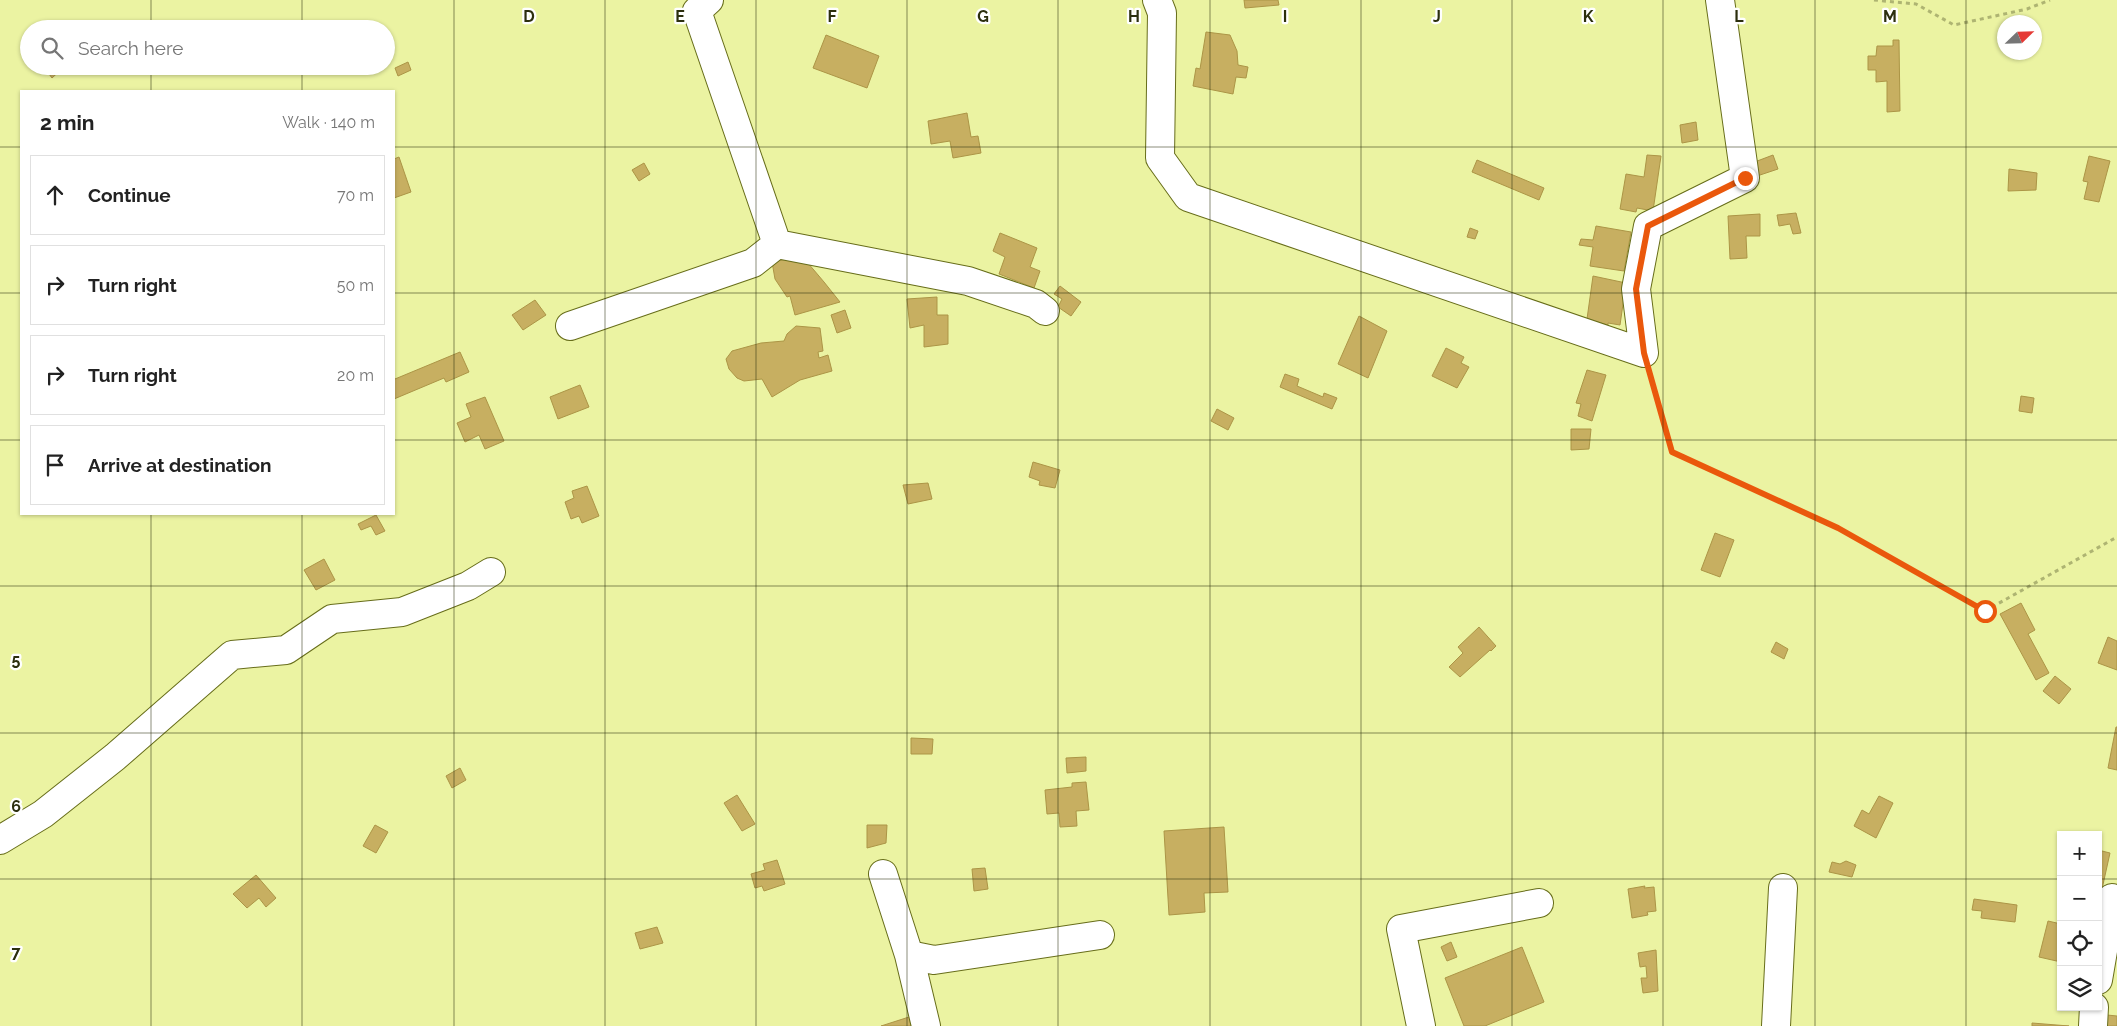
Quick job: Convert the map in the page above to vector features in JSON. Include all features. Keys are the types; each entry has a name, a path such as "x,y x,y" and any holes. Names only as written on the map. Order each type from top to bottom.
{"street":[{"path":"709,0 697,11 778,244"},
{"path":"1156,0 1162,13 1160,158 1188,197 1644,353 1636,289 1648,226 1745,178 1720,0"},
{"path":"570,326 753,263 778,244 968,282 1036,304 1045,311"},
{"path":"0,840 43,814 115,757 232,655 286,650 332,619 402,612 468,586 491,572"},
{"path":"883,874 909,955 926,1026"},
{"path":"1776,1026 1783,888"},
{"path":"2100,966 2112,898"},
{"path":"1421,1026 1401,929 1539,903"},
{"path":"909,955 934,960 1100,935"},
{"path":"2093,1026 2094,1011"}],"path":[{"path":"1874,0 1916,4 1954,25 2027,9 2050,0"},
{"path":"1644,353 1672,452 1838,528 1985,611 2117,537"}],"building":[{"path":"1244,0 1278,0 1279,5 1245,8"},
{"path":"1206,32 1230,35 1237,51 1238,65 1248,67 1246,78 1236,77 1233,94 1193,86 1196,68 1200,69"},
{"path":"826,35 879,56 867,88 813,68"},
{"path":"1893,40 1899,40 1900,111 1887,112 1887,81 1876,82 1876,70 1868,70 1868,56 1876,56 1877,46 1893,46"},
{"path":"408,62 411,70 398,76 395,68"},
{"path":"967,113 971,137 978,136 981,153 953,158 950,141 931,144 928,121"},
{"path":"1696,122 1698,140 1682,143 1680,125"},
{"path":"1647,155 1661,156 1653,211 1637,208 1636,212 1620,209 1626,174 1644,177"},
{"path":"1773,155 1778,169 1757,176 1752,163"},
{"path":"2089,156 2110,161 2099,202 2084,199 2088,182 2083,181"},
{"path":"399,157 411,192 395,198 395,159"},
{"path":"1477,160 1544,188 1539,200 1472,172"},
{"path":"644,163 650,174 639,181 632,170"},
{"path":"2009,169 2037,173 2036,190 2008,191"},
{"path":"1796,213 1801,233 1793,234 1790,224 1779,226 1777,215"},
{"path":"1760,214 1760,236 1746,236 1747,258 1730,259 1728,216"},
{"path":"1596,226 1631,232 1624,271 1590,266 1593,247 1579,245 1581,239 1593,240"},
{"path":"1470,228 1478,231 1475,239 1467,237"},
{"path":"1000,233 1037,248 1030,267 1040,271 1034,288 999,274 1005,257 993,251"},
{"path":"802,256 840,302 795,315 790,296 787,297 775,279 772,262"},
{"path":"1593,276 1626,283 1620,325 1608,323 1608,325 1587,319"},
{"path":"1060,286 1081,302 1071,316 1058,307 1062,299 1054,294"},
{"path":"937,297 937,315 948,315 948,344 924,347 924,325 910,328 907,299"},
{"path":"535,300 546,315 523,330 512,315"},
{"path":"845,310 851,328 837,333 831,315"},
{"path":"1359,316 1387,331 1368,378 1338,364"},
{"path":"796,326 820,328 823,351 818,352 819,358 828,355 832,371 800,380 772,397 762,379 744,381 737,378 729,369 726,359 732,351 761,343 784,341 787,334"},
{"path":"1446,348 1464,357 1461,363 1469,367 1457,388 1432,376"},
{"path":"460,352 469,372 446,382 444,378 395,399 395,379"},
{"path":"1587,370 1606,375 1592,421 1578,416 1581,404 1576,403"},
{"path":"1285,374 1299,379 1297,386 1323,397 1324,393 1337,398 1332,409 1280,387"},
{"path":"580,385 589,407 558,419 550,397"},
{"path":"2021,396 2034,398 2032,413 2019,411"},
{"path":"485,397 504,441 485,449 479,435 465,442 457,423 471,417 466,404"},
{"path":"1217,409 1234,418 1228,430 1211,421"},
{"path":"1571,429 1591,429 1589,449 1571,450"},
{"path":"1033,462 1060,470 1055,488 1039,485 1040,481 1029,477"},
{"path":"928,483 932,499 908,504 903,485"},
{"path":"587,486 599,516 582,523 579,516 571,519 565,502 574,498 572,491"},
{"path":"376,515 385,531 376,535 371,526 361,530 358,524"},
{"path":"1715,533 1734,540 1720,577 1701,570"},
{"path":"324,559 335,580 316,590 304,570"},
{"path":"2021,603 2035,630 2028,634 2049,673 2036,680 2000,614"},
{"path":"1479,627 1496,646 1460,677 1449,667 1463,653 1458,647"},
{"path":"2108,637 2117,641 2117,670 2098,663"},
{"path":"1776,642 1788,649 1784,659 1771,652"},
{"path":"2055,676 2071,689 2059,704 2043,691"},
{"path":"2117,727 2117,770 2108,768"},
{"path":"911,738 933,739 932,754 911,754"},
{"path":"1086,757 1086,771 1067,773 1066,758"},
{"path":"460,768 466,780 452,788 446,776"},
{"path":"1086,782 1089,810 1076,811 1077,826 1060,827 1059,813 1047,814 1045,790 1072,787 1072,783"},
{"path":"737,795 755,824 742,831 724,803"},
{"path":"1879,796 1893,803 1876,838 1854,826 1862,810 1869,814"},
{"path":"375,825 388,832 376,853 363,846"},
{"path":"867,825 887,825 886,843 867,848"},
{"path":"1224,827 1228,892 1204,893 1205,912 1169,915 1164,831"},
{"path":"2102,851 2110,853 2102,889"},
{"path":"777,860 785,884 764,891 762,886 755,888 751,874 765,870 763,864"},
{"path":"1846,861 1856,865 1852,877 1829,872 1832,862 1840,864"},
{"path":"985,868 988,889 974,891 972,869"},
{"path":"256,875 276,898 266,907 259,898 247,908 233,894"},
{"path":"1645,886 1644,888 1654,887 1656,911 1647,912 1648,915 1632,918 1628,889"},
{"path":"1974,899 2017,905 2015,922 1981,918 1982,911 1972,910"},
{"path":"2048,921 2057,923 2057,961 2039,957"},
{"path":"657,927 663,943 640,949 635,933"},
{"path":"1451,942 1457,957 1447,961 1441,947"},
{"path":"1522,947 1544,1002 1485,1026 1464,1026 1445,978"},
{"path":"1656,950 1658,991 1643,993 1641,978 1647,978 1646,966 1640,967 1638,953"},
{"path":"2107,1015 2117,1016 2117,1026 2106,1026"},
{"path":"909,1017 911,1026 881,1026"},
{"path":"2032,1023 2069,1026 2032,1026"}],"route":[{"path":"1745,178 1648,226 1636,289 1644,353 1672,452 1838,528 1985,611"}]}
